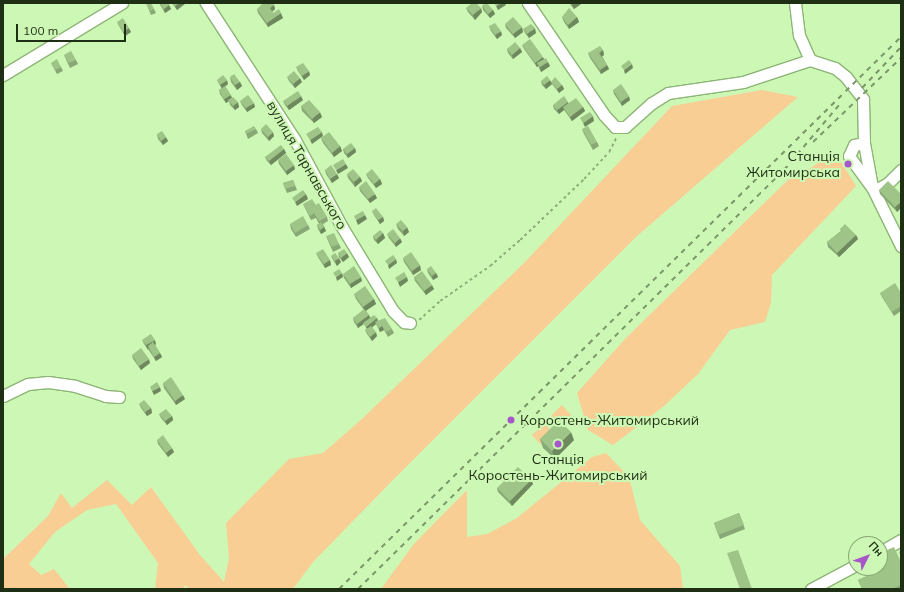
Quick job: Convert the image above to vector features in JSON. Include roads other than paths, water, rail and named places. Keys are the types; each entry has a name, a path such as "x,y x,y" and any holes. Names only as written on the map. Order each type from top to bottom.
{"street":[{"path":"3,75 122,3"},
{"name":"вулиця Тарнавського","path":"206,3 295,140 342,227 393,311 404,322 410,323"},
{"path":"528,3 604,116 615,127 620,128 668,93 743,82 810,60 835,68 846,77 864,99 864,143 872,188"},
{"path":"795,3 798,28 810,60"},
{"path":"864,143 854,145 848,156 872,188 901,246"},
{"path":"872,188 883,186 901,170"},
{"path":"3,396 28,384 48,382 75,386 106,396 119,397"},
{"path":"888,547 901,540"},
{"path":"811,589 848,569"}],"railway":[{"path":"339,589 901,37"},
{"path":"862,88 901,47"},
{"path":"813,142 901,58"},
{"path":"358,589 784,170 840,104"}],"place":[{"name":"Станція Житомирська","path":"848,164"},
{"name":"Коростень-Житомирський","path":"511,420"},
{"name":"Станція Коростень-Житомирський","path":"558,444"}]}
